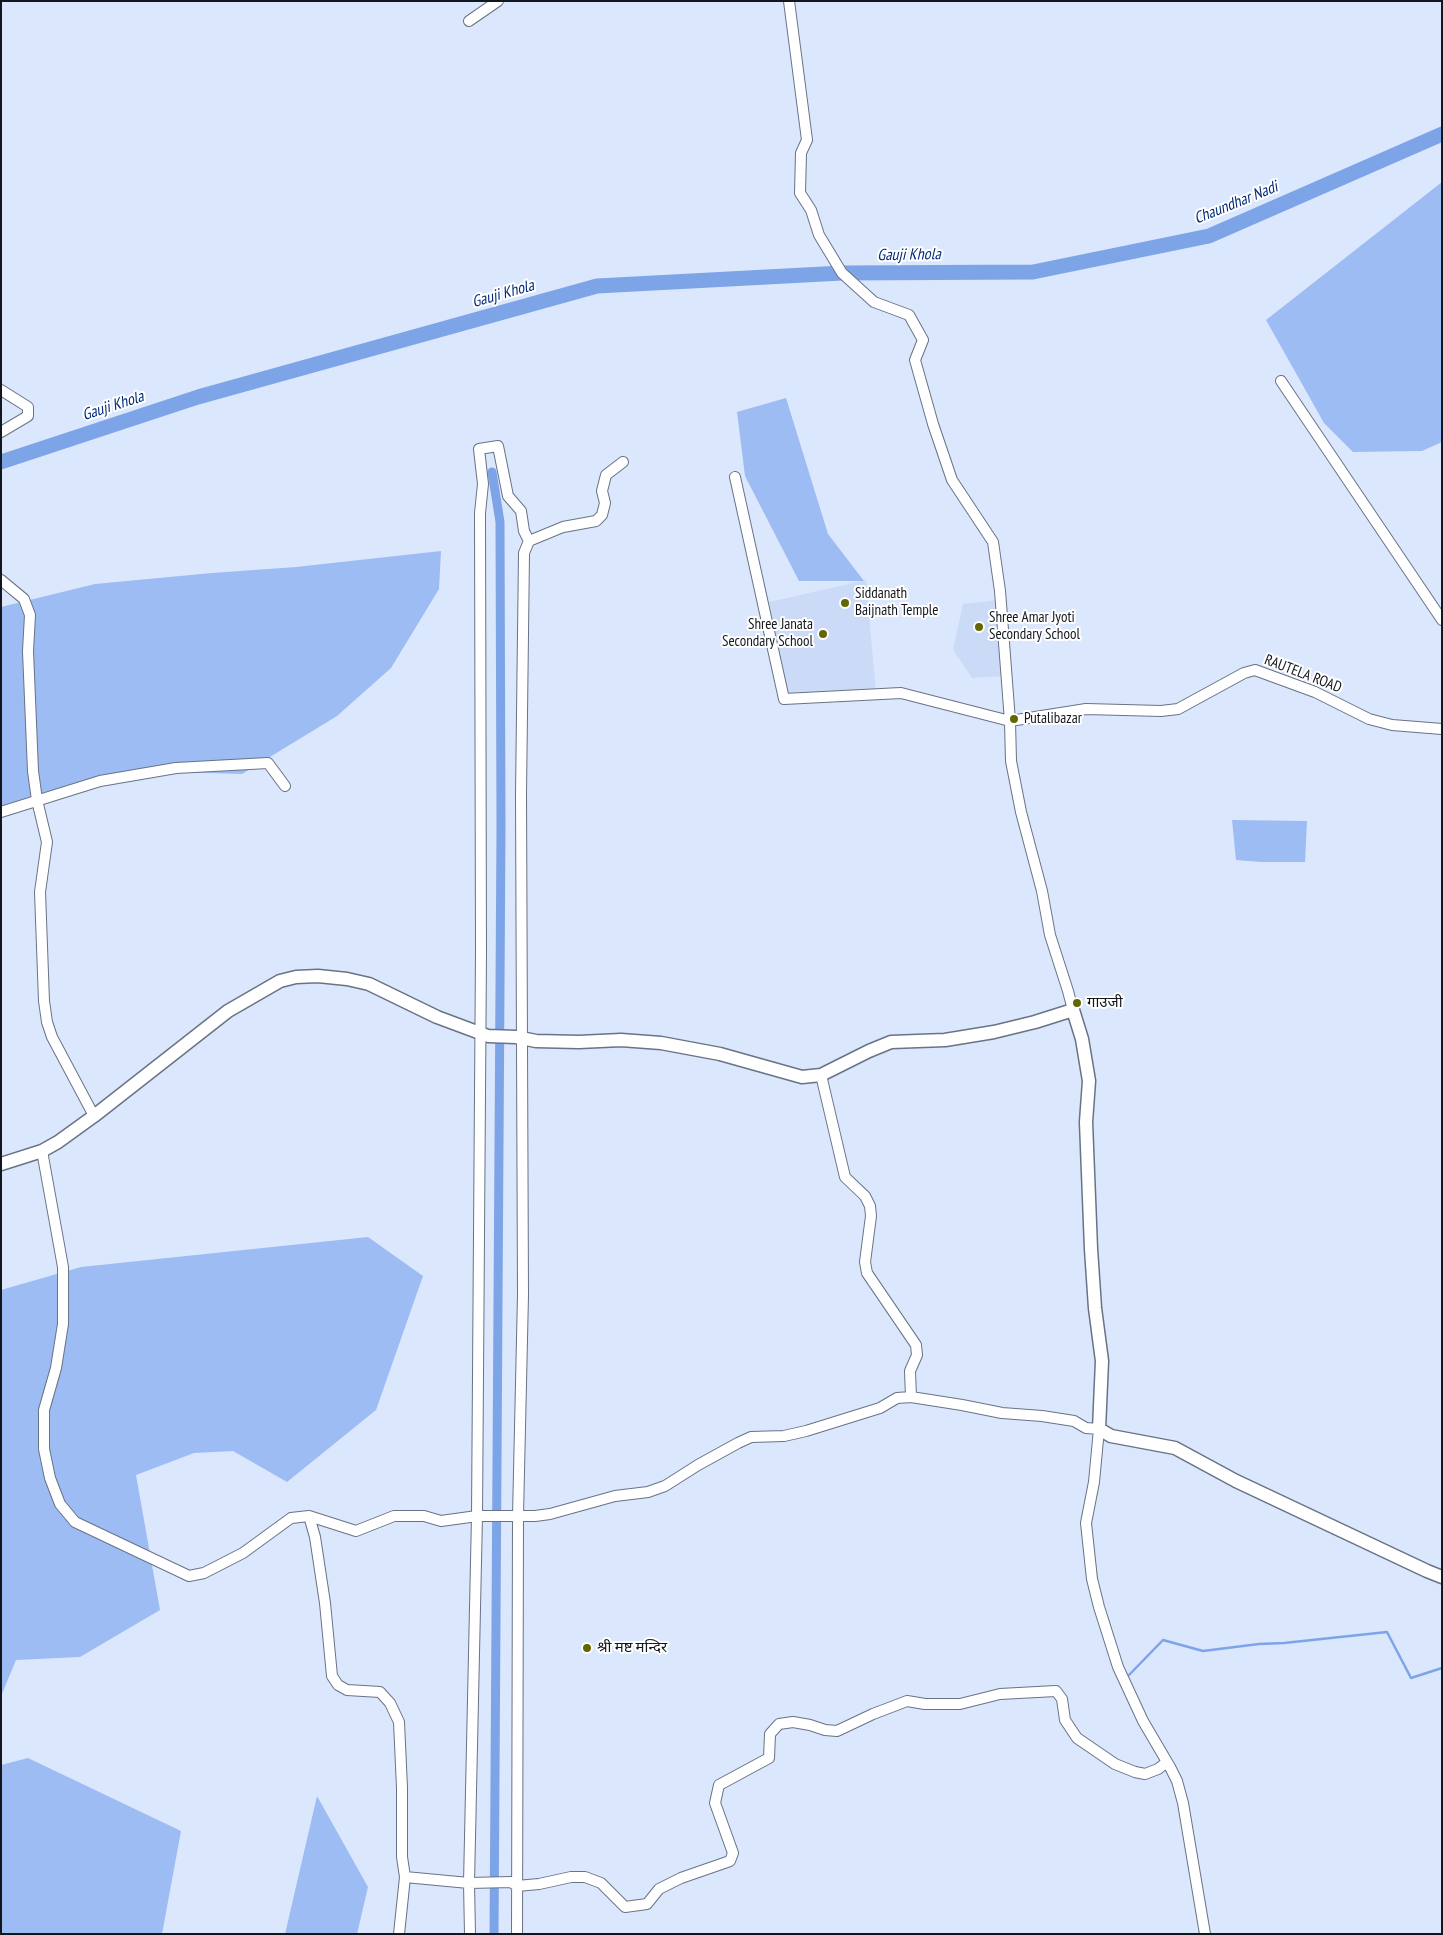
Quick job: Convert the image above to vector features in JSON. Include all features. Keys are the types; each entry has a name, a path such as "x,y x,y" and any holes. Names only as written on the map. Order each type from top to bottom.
{"street":[{"path":"469,21 498,1"},
{"path":"789,1 807,140 801,153 800,193 811,210 819,235 842,274 874,302 909,315 923,340 915,360 933,424 952,480 993,542 1000,591 1010,721 1011,761 1021,812 1042,891 1050,935 1082,1039 1089,1081 1086,1122 1091,1249 1095,1308 1102,1361 1094,1482 1086,1524 1092,1579 1118,1667 1143,1721 1177,1781 1183,1803 1205,1934"},
{"path":"1281,381 1442,620"},
{"path":"1,390 28,407 28,416 1,432"},
{"path":"470,1934 474,1882 484,1036 480,512 484,484 479,449 498,446 508,496 521,511 524,531 529,541"},
{"path":"517,1934 514,1884 516,1516 523,1295 519,1037 524,554 529,541 564,527 596,521 602,515 605,503 602,490 606,474 623,462"},
{"path":"735,478 784,699 900,693 1010,721"},
{"path":"1,580 24,599 30,615 28,651 33,771 37,800 47,842 40,892 44,1001 47,1022 52,1036 94,1116"},
{"name":"RAUTELA ROAD","path":"1010,721 1086,709 1160,711 1178,709 1244,673 1255,670 1315,692 1369,719 1392,725 1442,729"},
{"path":"1,812 100,781 176,768 268,763 286,786"},
{"path":"1,1164 42,1151 58,1142 228,1011 280,981 296,977 328,977 369,984 437,1017 484,1036 519,1037 562,1042 621,1040 661,1044 720,1054 802,1077 821,1075 891,1042 945,1040 994,1032 1073,1010"},
{"path":"821,1075 845,1177 865,1196 870,1206 871,1216 865,1262 867,1273 916,1345 917,1354 910,1371 911,1397"},
{"path":"42,1151 63,1267 63,1324 56,1368 44,1410 44,1449 50,1478 60,1504 75,1522 189,1576 204,1573 243,1552 290,1518 309,1516 356,1531 394,1516 424,1516 441,1521 479,1516 535,1516 550,1514 614,1496 648,1492 665,1486 706,1460 751,1437 784,1436 806,1431 880,1408 897,1398 911,1397 1002,1413 1074,1421 1086,1428 1099,1429 1111,1436 1175,1448 1236,1481 1427,1571 1442,1576"},
{"path":"309,1516 315,1537 325,1603 332,1676 338,1685 348,1690 380,1692 390,1703 399,1722 402,1788 402,1858 405,1876 399,1934"},
{"path":"405,1876 514,1884 539,1884 571,1877 585,1877 601,1883 625,1907 647,1904 659,1890 681,1878 730,1862 733,1853 715,1803 719,1785 768,1758 770,1734 779,1724 793,1722 837,1731 907,1701 925,1704 960,1704 1000,1694 1056,1691 1062,1699 1065,1720 1077,1738 1115,1764 1146,1774 1158,1769 1167,1762"}],"shaded area":[{"path":"1442,182 1442,442 1422,451 1353,452 1324,423 1266,320"},
{"path":"786,398 828,534 864,581 799,581 745,476 737,412"},
{"path":"441,551 439,589 391,668 337,716 242,774 138,771 1,809 1,607 95,584 296,567"},
{"name":"Shree Janata Secondary School","path":"866,580 876,692 786,698 769,602"},
{"name":"Shree Amar Jyoti Secondary School","path":"997,600 1003,676 972,678 953,650 963,604"},
{"path":"1232,820 1307,821 1305,862 1236,860"},
{"path":"368,1237 423,1276 376,1410 287,1482 233,1451 194,1453 136,1475 160,1610 80,1657 16,1660 1,1696 1,1290 81,1267"},
{"path":"28,1758 181,1831 162,1934 1,1934 1,1765"},
{"path":"317,1796 368,1887 357,1934 285,1934"}],"waterway":[{"name":"Gauji Khola","path":"1,462 198,397 597,286 842,273 1033,272 1209,236 1442,134"},
{"path":"492,472 500,522 501,828 494,1934"},
{"path":"1129,1675 1163,1640 1203,1651 1387,1632 1411,1678 1442,1668"}],"place":[{"name":"Siddanath Baijnath Temple","path":"845,603"},
{"name":"Shree Amar Jyoti Secondary School","path":"979,627"},
{"name":"Shree Janata Secondary School","path":"823,634"},
{"name":"Putalibazar","path":"1014,719"},
{"name":"गाउजी","path":"1077,1003"},
{"name":"श्री मष्ट मन्दिर","path":"587,1648"}],"water label":[{"name":"Chaundhar Nadi","path":"1236,203"}]}
